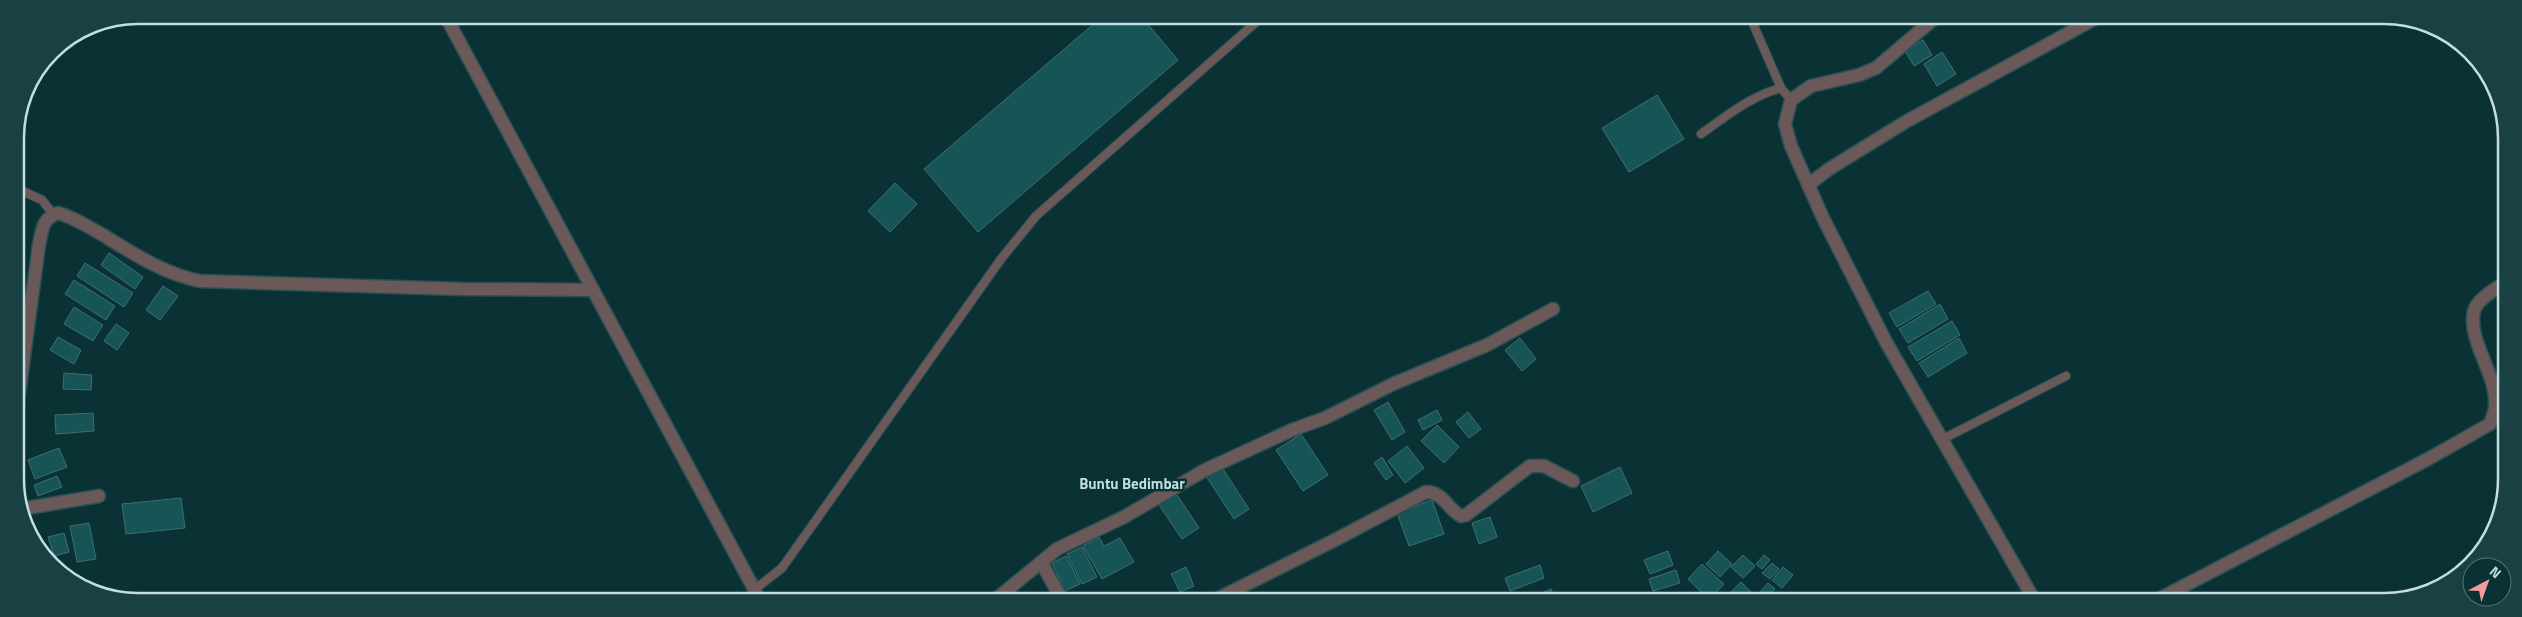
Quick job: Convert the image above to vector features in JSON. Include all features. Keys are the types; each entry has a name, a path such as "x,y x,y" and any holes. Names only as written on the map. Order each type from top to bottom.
{"street":[{"path":"450,24 756,593"},
{"path":"1928,24 1876,68 1859,75 1811,86 1791,100 1785,124 1791,146 1808,185 1883,335 2029,593"},
{"path":"1808,185 1837,164 1907,121 2085,24"},
{"path":"24,331 43,225 53,214 65,215 161,269 180,277 200,281 462,289 590,284"},
{"path":"2170,593 2446,450 2490,424 2495,406 2494,390 2474,331 2474,310 2484,298 2498,287"},
{"path":"1005,593 1057,549 1124,517 1204,470 1292,430 1325,418 1393,384 1487,345 1553,309"},
{"path":"1229,593 1426,492 1433,492 1443,498 1461,516 1466,515 1530,466 1544,466 1573,481"},
{"path":"28,508 99,496"},
{"path":"1042,562 1058,593"}],"lane":[{"path":"759,593 782,568 1001,259 1036,216 1254,24"},
{"path":"1754,24 1781,88 1791,100"},
{"path":"1700,134 1758,96 1781,88"},
{"path":"24,192 42,200 53,214"},
{"path":"1943,439 2066,376"}],"building":[{"path":"1094,24 1148,24 1178,60 978,232 924,169"},
{"path":"1923,40 1932,55 1914,66 1905,51"},
{"path":"1942,52 1956,74 1937,86 1924,64"},
{"path":"1657,95 1684,139 1629,172 1602,128"},
{"path":"895,183 917,204 890,232 868,211"},
{"path":"109,253 143,277 135,289 101,265"},
{"path":"85,263 133,293 124,307 77,276"},
{"path":"74,280 115,306 106,320 65,294"},
{"path":"163,286 178,296 160,320 146,310"},
{"path":"1928,291 1936,304 1897,327 1889,313"},
{"path":"1940,304 1948,319 1908,343 1899,329"},
{"path":"74,307 103,325 93,341 64,324"},
{"path":"1952,321 1960,335 1917,361 1908,347"},
{"path":"116,324 129,333 117,350 104,341"},
{"path":"58,337 81,350 74,364 50,350"},
{"path":"1520,338 1536,359 1522,371 1505,350"},
{"path":"1959,338 1967,353 1928,377 1919,363"},
{"path":"64,373 92,375 91,390 63,389"},
{"path":"1388,402 1405,432 1392,440 1374,410"},
{"path":"1437,410 1442,420 1423,430 1418,420"},
{"path":"1468,412 1481,429 1469,438 1456,422"},
{"path":"93,413 94,431 56,434 55,415"},
{"path":"1437,425 1459,447 1444,463 1421,441"},
{"path":"1301,434 1328,475 1303,491 1276,450"},
{"path":"1407,446 1424,468 1405,483 1388,461"},
{"path":"59,448 67,467 35,479 28,460"},
{"path":"1382,457 1393,475 1386,480 1374,463"},
{"path":"1221,466 1249,509 1234,519 1206,476"},
{"path":"1620,467 1632,493 1593,512 1581,486"},
{"path":"57,476 62,487 38,496 34,485"},
{"path":"1176,493 1199,528 1182,539 1159,505"},
{"path":"181,498 185,528 126,534 122,504"},
{"path":"1432,500 1444,534 1409,546 1397,513"},
{"path":"1490,517 1497,537 1479,544 1472,523"},
{"path":"89,523 96,559 77,562 70,526"},
{"path":"64,533 69,552 54,556 48,537"},
{"path":"1099,537 1104,546 1120,538 1134,562 1102,579 1083,546"},
{"path":"1082,547 1097,577 1082,584 1067,554"},
{"path":"1668,551 1673,565 1650,574 1644,560"},
{"path":"1718,551 1732,564 1720,577 1706,564"},
{"path":"1743,555 1755,566 1743,578 1731,567"},
{"path":"1764,555 1770,560 1762,569 1756,564"},
{"path":"1066,556 1080,584 1065,591 1052,563"},
{"path":"1772,563 1779,569 1770,579 1762,573"},
{"path":"1702,564 1724,584 1716,593 1702,593 1688,579"},
{"path":"1540,565 1544,578 1510,591 1505,578"},
{"path":"1186,567 1194,586 1180,592 1171,574"},
{"path":"1783,567 1793,575 1782,588 1772,580"},
{"path":"1676,570 1680,583 1653,591 1649,579"},
{"path":"1741,582 1752,593 1732,593"},
{"path":"1768,583 1775,589 1771,593 1759,593"},
{"path":"1551,589 1553,593 1542,593"}],"district":[{"name":"Buntu Bedimbar","path":"1132,484"}]}
